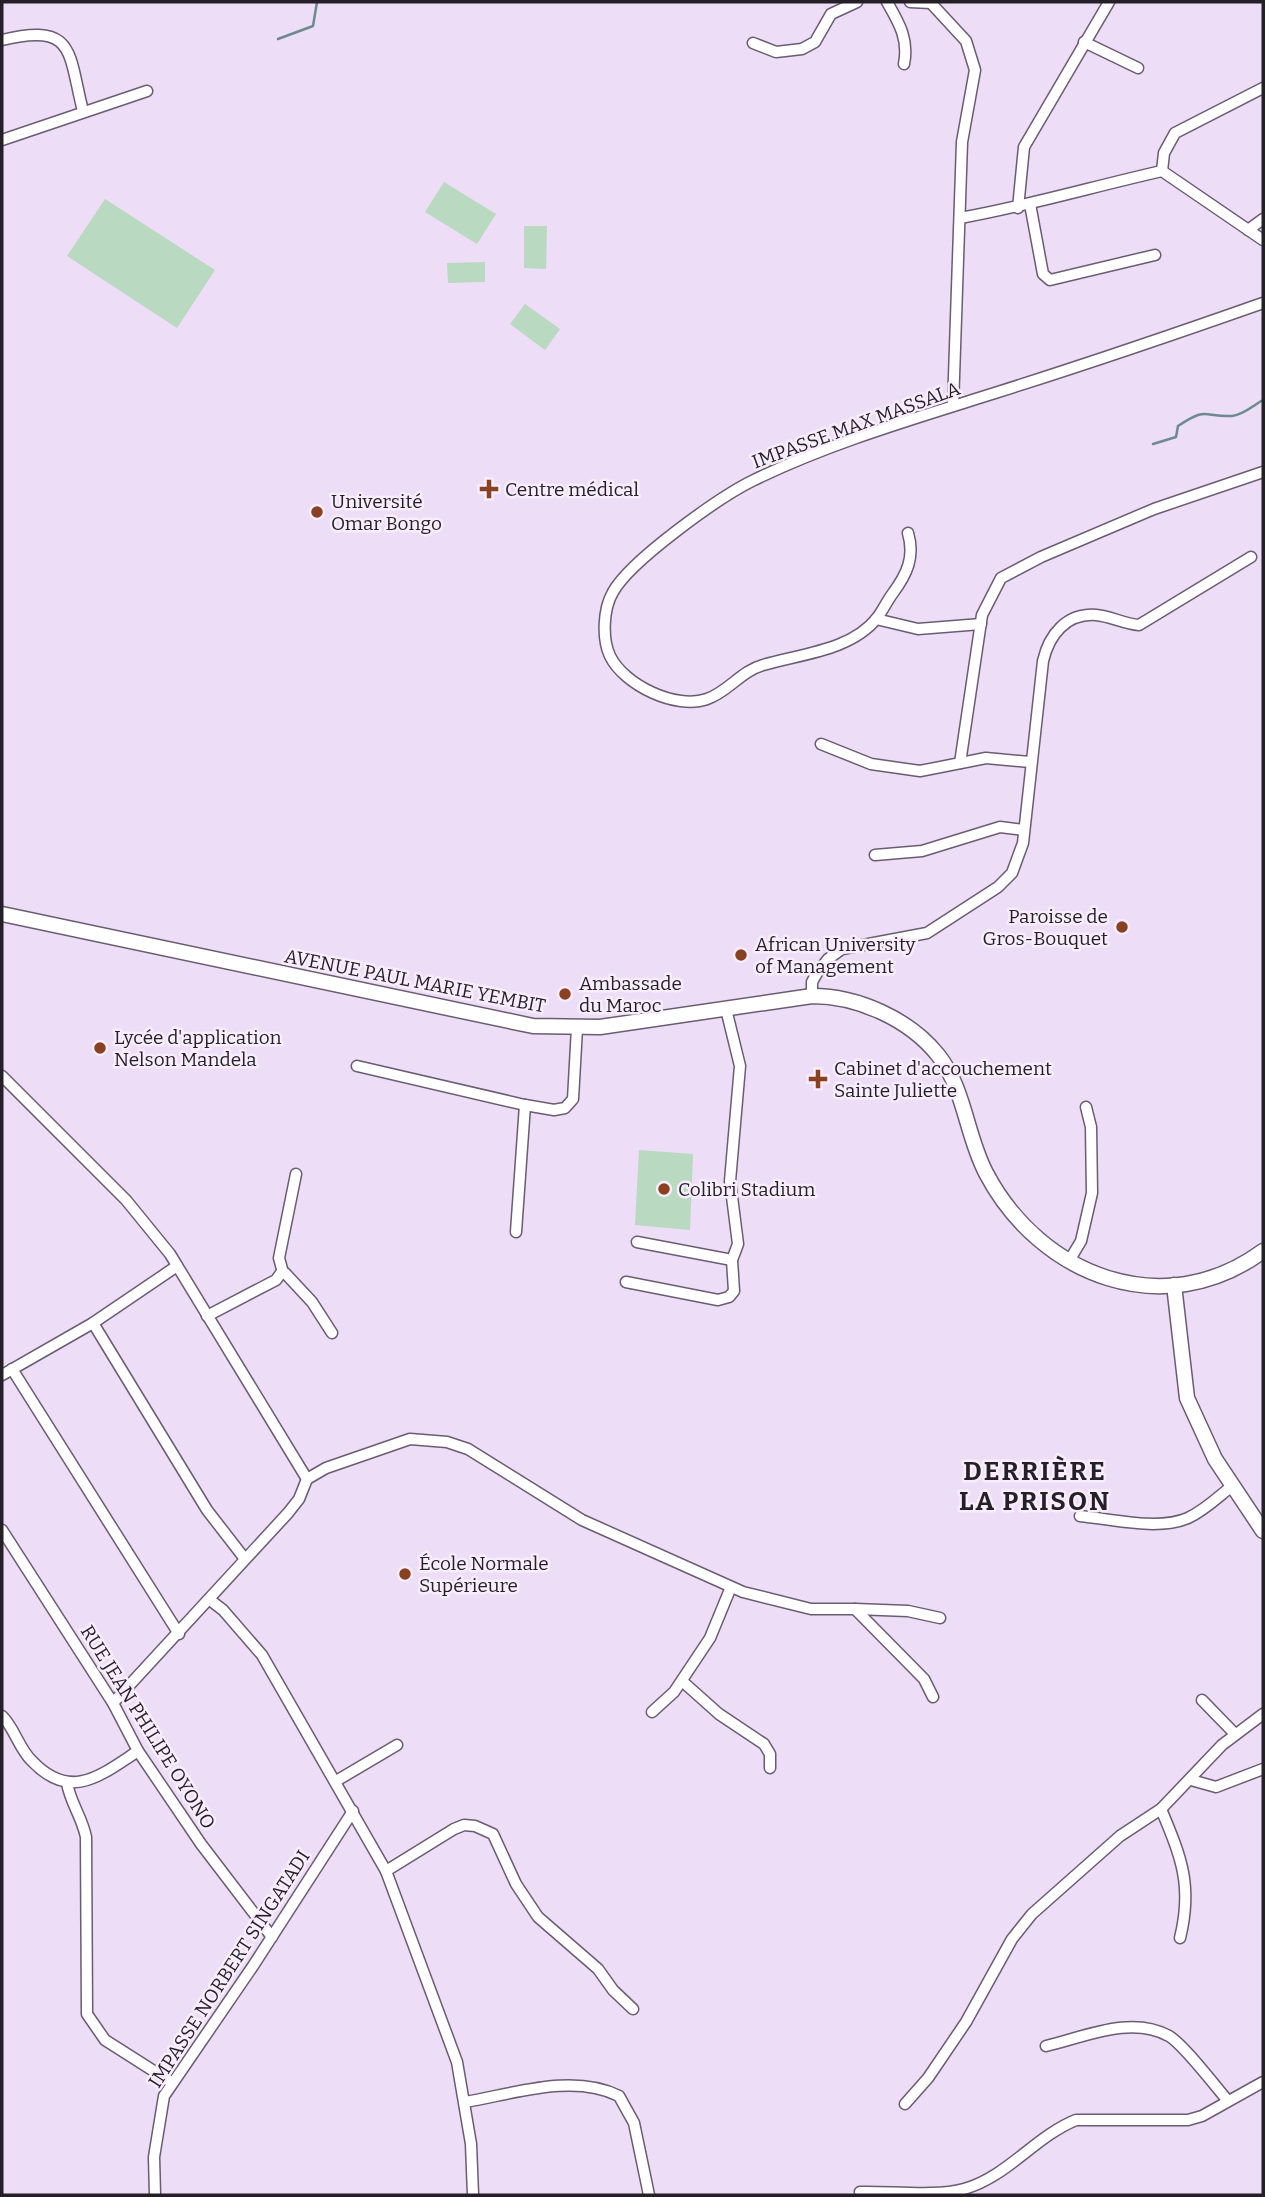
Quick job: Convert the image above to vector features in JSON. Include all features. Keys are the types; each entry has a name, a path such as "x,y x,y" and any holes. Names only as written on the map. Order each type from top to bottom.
{"main road":[{"name":"AVENUE PAUL MARIE YEMBIT","path":"2,914 475,1016 533,1026 577,1028 812,996 848,999 908,1028 931,1047 952,1078 974,1145 990,1181 1023,1222 1085,1271 1115,1281 1147,1286 1174,1284 1220,1277 1263,1251"},
{"path":"1174,1284 1187,1398 1215,1459 1263,1531"}],"street":[{"path":"753,43 776,52 802,49 815,42 831,14 857,2"},
{"path":"887,2 903,31 907,51 904,64"},
{"path":"911,2 931,2 953,25 973,57 974,85 962,142 953,406"},
{"path":"1018,208 1024,147 1109,2"},
{"path":"2,40 38,34 62,41 71,53 83,111"},
{"path":"1084,42 1138,68"},
{"path":"1162,171 1164,153 1175,132 1263,88"},
{"path":"2,140 147,91"},
{"path":"960,218 1018,208 1114,180 1162,171 1263,240"},
{"path":"1030,204 1043,274 1050,280 1155,255"},
{"path":"1248,230 1263,219"},
{"name":"IMPASSE MAX MASSALA","path":"908,533 911,555 908,571 876,619 859,633 833,645 754,668 716,695 702,701 674,698 633,682 613,662 606,640 608,606 617,585 634,567 710,508 751,482 842,444 1116,355 1263,303"},
{"path":"960,762 981,624 997,583 1015,570 1154,509 1263,472"},
{"path":"812,996 812,982 817,973 828,959 842,949 865,942 927,933 998,887 1012,873 1020,858 1043,661 1050,637 1059,628 1069,621 1095,615 1139,625 1251,557"},
{"path":"876,619 918,629 981,624"},
{"path":"821,744 857,760 906,769 932,769 960,762 996,758 1030,762"},
{"path":"875,855 922,851 1000,827 1024,830"},
{"path":"626,1282 725,1300 734,1291 732,1260 738,1244 730,1172 740,1066 726,1009"},
{"path":"357,1066 554,1110 565,1108 573,1099 577,1028"},
{"path":"2,1076 147,1223 177,1266 307,1479"},
{"path":"516,1232 525,1105"},
{"path":"1069,1261 1081,1241 1092,1193 1091,1127 1086,1107"},
{"path":"296,1174 279,1258 282,1271 312,1302 332,1333"},
{"path":"636,1242 732,1260"},
{"path":"177,1266 93,1324 7,1372 179,1634"},
{"path":"207,1316 275,1280 282,1271"},
{"path":"93,1324 207,1510 245,1559"},
{"path":"113,1703 179,1634 299,1499 307,1479 326,1468 410,1438 468,1449 583,1520 743,1592 811,1609 908,1611 940,1618"},
{"path":"1080,1516 1147,1522 1184,1520 1206,1508 1232,1486"},
{"name":"RUE JEAN PHILIPE OYONO","path":"2,1530 113,1703 138,1751 201,1844 272,1937"},
{"path":"652,1712 682,1681 710,1638 731,1587"},
{"path":"210,1600 223,1610 262,1654 386,1871 451,2040 471,2144 473,2195"},
{"path":"855,1609 924,1679 933,1697"},
{"path":"682,1681 719,1714 764,1744 770,1754 770,1768"},
{"path":"1202,1700 1235,1734"},
{"path":"905,2104 928,2078 966,2022 1012,1939 1032,1914 1120,1836 1161,1809 1235,1734 1263,1714"},
{"path":"2,1715 31,1761 51,1776 67,1783 90,1782 138,1751"},
{"path":"336,1781 397,1745"},
{"path":"1191,1780 1216,1787 1263,1769"},
{"path":"67,1783 69,1798 84,1825 86,1837 87,2014 105,2040 171,2082"},
{"path":"1161,1809 1183,1860 1187,1889 1186,1914 1180,1938"},
{"name":"IMPASSE NORBERT SINGATADI","path":"155,2195 154,2157 160,2111 171,2082 272,1937 353,1811"},
{"path":"386,1871 454,1829 464,1825 485,1829 493,1834 516,1884 538,1917 598,1969 613,1990 633,2009"},
{"path":"1046,2046 1109,2029 1150,2029 1171,2037 1228,2101"},
{"path":"860,2192 966,2189 1018,2159 1060,2126 1076,2120 1188,2120 1202,2116 1263,2082"},
{"path":"465,2102 564,2086 589,2086 619,2096 634,2123 649,2195"}],"green space":[{"path":"444,182 496,214 477,244 425,212"},
{"path":"105,199 215,270 177,328 67,256"},
{"path":"524,226 547,226 546,269 524,268"},
{"path":"485,262 485,282 448,283 447,263"},
{"path":"525,304 560,329 545,350 510,324"},
{"name":"Colibri Stadium","path":"639,1150 693,1154 690,1230 635,1225"}],"waterway":[{"path":"278,39 313,26 317,2"},
{"path":"1153,444 1176,437 1178,426 1195,416 1232,416 1263,400"}],"place":[{"name":"Centre médical","path":"489,489"},
{"name":"Université Omar Bongo","path":"317,512"},
{"name":"Paroisse de Gros-Bouquet","path":"1122,927"},
{"name":"African University of Management","path":"741,955"},
{"name":"Ambassade du Maroc","path":"565,994"},
{"name":"Lycée d'application Nelson Mandela","path":"100,1048"},
{"name":"Cabinet d'accouchement Sainte Juliette","path":"818,1079"},
{"name":"Colibri Stadium","path":"664,1189"},
{"name":"École Normale Supérieure","path":"405,1574"}],"district":[{"name":"DERRIÈRE LA PRISON","path":"1035,1486"}]}
